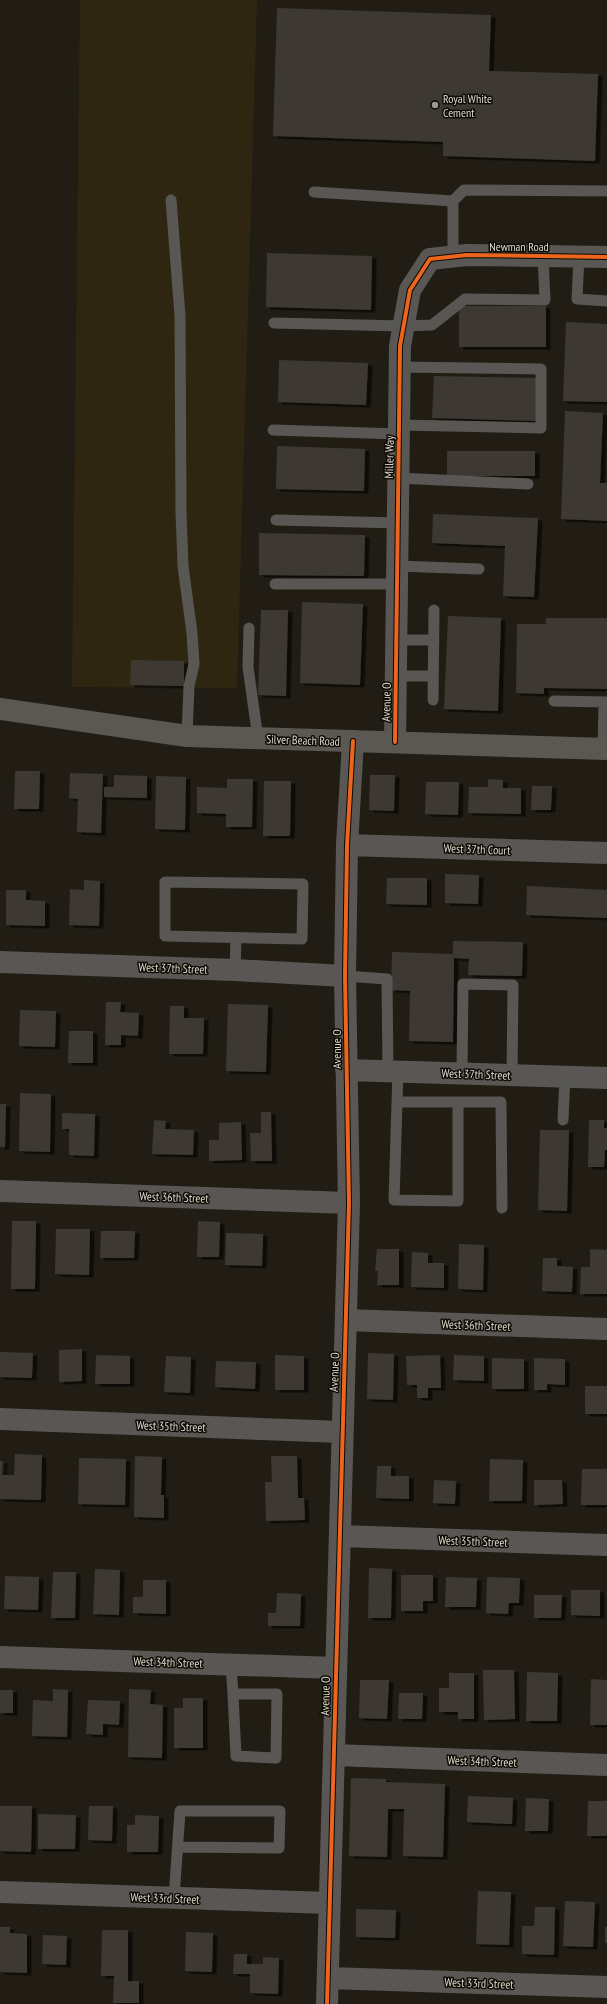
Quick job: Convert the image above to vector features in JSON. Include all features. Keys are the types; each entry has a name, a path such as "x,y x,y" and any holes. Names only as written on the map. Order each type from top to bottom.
{"street":[{"name":"Newman Road","path":"430,259 453,257 607,257"},
{"name":"Miller Way","path":"396,669 400,346 410,290 430,259"},
{"name":"Avenue O","path":"395,742 396,669"},
{"name":"Silver Beach Road","path":"0,709 187,736 605,749"},
{"name":"Avenue O","path":"327,2004 349,1203 345,976 347,845 352,742"},
{"name":"West 37th Court","path":"347,845 607,853"},
{"name":"West 37th Street","path":"0,962 235,970 345,976"},
{"name":"West 37th Street","path":"346,1070 607,1078"},
{"name":"West 36th Street","path":"0,1191 349,1203"},
{"name":"West 36th Street","path":"346,1320 607,1329"},
{"name":"West 35th Street","path":"0,1419 342,1432"},
{"name":"West 35th Street","path":"340,1536 607,1545"},
{"name":"West 34th Street","path":"0,1657 336,1668"},
{"name":"West 34th Street","path":"334,1756 607,1765"},
{"name":"West 33rd Street","path":"0,1892 330,1903"},
{"name":"West 33rd Street","path":"328,1978 607,1987"}],"lane":[{"path":"314,192 453,200 464,190 607,191"},
{"path":"171,200 180,316 181,513 183,566 192,633 194,664 189,686 187,736"},
{"path":"453,200 453,257"},
{"path":"274,323 403,326 432,325 465,299 544,300 543,256"},
{"path":"579,256 577,299 607,302"},
{"path":"273,430 541,428 541,369 400,367"},
{"path":"398,478 528,484"},
{"path":"276,520 398,522"},
{"path":"275,584 479,569"},
{"path":"433,700 434,610"},
{"path":"249,628 248,667 258,739"},
{"path":"396,640 434,640"},
{"path":"396,669 433,676"},
{"path":"554,701 606,702 605,749"},
{"path":"165,882 303,884 302,939 236,938 165,936 165,882"},
{"path":"235,970 236,938"},
{"path":"345,976 387,979 393,1071 397,1102 394,1200 458,1201 458,1102"},
{"path":"462,1073 463,984 513,985 512,1075"},
{"path":"563,1120 565,1077"},
{"path":"397,1102 502,1102 502,1208"},
{"path":"232,1664 233,1694 236,1756 276,1758 277,1694 233,1694"},
{"path":"174,1898 180,1811 280,1811 279,1848 178,1847"}],"shaded area":[{"path":"80,0 257,0 237,688 72,687"}],"building":[{"name":"Royal White Cement","path":"277,8 491,15 489,71 598,74 595,161 443,156 443,142 273,136"},
{"path":"267,253 372,256 371,310 266,307"},
{"path":"459,306 546,306 546,347 459,347"},
{"path":"566,322 607,324 607,402 563,401"},
{"path":"279,360 368,363 366,405 278,402"},
{"path":"434,376 539,378 538,421 432,418"},
{"path":"565,411 603,413 600,483 607,483 607,521 561,519"},
{"path":"277,446 365,449 364,491 276,489"},
{"path":"447,451 535,451 535,476 447,476"},
{"path":"433,514 538,518 534,597 503,596 505,546 432,543"},
{"path":"259,533 365,535 364,576 259,575"},
{"path":"302,602 363,604 360,685 300,683"},
{"path":"261,610 288,610 286,696 258,695"},
{"path":"448,616 501,618 498,711 444,709"},
{"path":"546,618 607,618 607,689 544,688 544,694 516,693 517,624 546,624"},
{"path":"131,660 184,661 184,686 130,685"},
{"path":"15,771 40,771 39,809 14,809"},
{"path":"70,773 103,774 101,833 77,832 78,799 69,798"},
{"path":"114,775 147,776 147,798 104,797 104,787 114,787"},
{"path":"370,775 395,775 394,811 369,810"},
{"path":"156,776 186,777 185,830 155,829"},
{"path":"227,779 253,779 252,827 226,827 226,814 197,813 197,787 227,788"},
{"path":"488,779 503,780 503,788 521,788 521,814 468,813 469,787 488,787"},
{"path":"264,781 291,781 290,836 263,836"},
{"path":"426,782 459,782 458,815 425,814"},
{"path":"532,786 552,786 551,810 531,810"},
{"path":"445,874 479,875 478,904 445,903"},
{"path":"387,878 427,878 427,905 386,904"},
{"path":"84,880 100,881 99,926 69,925 70,889 84,890"},
{"path":"527,886 607,890 607,918 526,915"},
{"path":"6,890 26,890 26,900 45,901 45,926 6,925"},
{"path":"453,941 523,942 522,976 468,975 469,959 454,958 453,1042 409,1041 410,991 391,990 392,952 453,954"},
{"path":"106,1002 121,1002 120,1012 139,1013 138,1036 121,1035 121,1045 105,1045"},
{"path":"228,1004 268,1005 266,1072 226,1071"},
{"path":"170,1006 184,1006 184,1018 204,1018 203,1054 169,1054"},
{"path":"20,1010 56,1011 55,1047 19,1046"},
{"path":"69,1031 93,1031 93,1063 68,1063"},
{"path":"20,1093 51,1094 50,1152 19,1151"},
{"path":"0,1104 6,1104 5,1147 0,1147"},
{"path":"261,1112 271,1112 272,1161 251,1161 250,1133 261,1133"},
{"path":"62,1113 95,1114 94,1156 69,1155 69,1129 62,1129"},
{"path":"154,1120 166,1121 165,1129 194,1130 193,1155 152,1154"},
{"path":"589,1120 604,1120 604,1128 607,1128 607,1150 605,1150 604,1167 588,1167"},
{"path":"241,1122 242,1160 209,1161 209,1140 219,1140 219,1123"},
{"path":"540,1130 569,1130 567,1211 538,1210"},
{"path":"12,1221 36,1221 35,1289 11,1289"},
{"path":"198,1221 220,1222 219,1257 197,1257"},
{"path":"56,1229 90,1229 89,1275 55,1274"},
{"path":"101,1231 135,1231 134,1258 100,1258"},
{"path":"226,1233 263,1234 262,1266 225,1265"},
{"path":"459,1244 484,1245 483,1290 458,1289"},
{"path":"377,1249 399,1249 399,1285 377,1285 378,1271 375,1271"},
{"path":"590,1249 607,1250 607,1294 580,1294 581,1267 590,1267"},
{"path":"412,1252 428,1253 428,1263 444,1263 444,1288 411,1287"},
{"path":"543,1258 557,1258 557,1266 573,1267 572,1292 542,1291"},
{"path":"82,1349 82,1381 59,1382 59,1350"},
{"path":"0,1352 33,1353 32,1378 0,1377"},
{"path":"368,1353 394,1354 393,1400 367,1399"},
{"path":"96,1355 130,1356 130,1384 95,1384"},
{"path":"275,1355 304,1356 304,1390 275,1390"},
{"path":"440,1355 441,1388 428,1388 428,1398 417,1398 417,1385 407,1385 406,1356"},
{"path":"454,1355 484,1356 484,1381 453,1380"},
{"path":"166,1356 191,1357 190,1393 164,1392"},
{"path":"492,1358 524,1359 524,1389 492,1389"},
{"path":"534,1358 565,1359 565,1385 547,1384 547,1390 534,1390"},
{"path":"216,1361 256,1362 255,1389 215,1387"},
{"path":"585,1386 607,1386 607,1414 585,1414"},
{"path":"15,1454 42,1455 41,1500 0,1499 0,1461 3,1461 2,1475 14,1475"},
{"path":"135,1456 162,1457 161,1495 164,1495 164,1518 134,1517"},
{"path":"271,1456 297,1456 298,1498 304,1498 305,1520 266,1521 265,1482 272,1482"},
{"path":"79,1458 126,1459 125,1505 78,1504"},
{"path":"490,1459 523,1460 522,1501 489,1501"},
{"path":"377,1466 391,1466 391,1476 409,1476 409,1499 376,1498"},
{"path":"582,1469 607,1469 607,1505 581,1505"},
{"path":"434,1480 456,1481 455,1504 433,1503"},
{"path":"534,1480 562,1480 563,1504 534,1505"},
{"path":"369,1568 392,1569 391,1618 368,1618"},
{"path":"95,1569 120,1570 119,1615 93,1614"},
{"path":"53,1572 76,1572 75,1618 51,1618"},
{"path":"401,1575 433,1575 433,1601 423,1601 423,1611 401,1611"},
{"path":"5,1576 39,1577 38,1610 4,1609"},
{"path":"446,1577 477,1578 476,1607 445,1607"},
{"path":"487,1577 520,1578 519,1603 509,1603 508,1614 486,1613"},
{"path":"143,1580 166,1580 166,1614 133,1613 133,1597 143,1597"},
{"path":"571,1590 600,1590 600,1616 571,1615"},
{"path":"277,1593 301,1594 300,1626 268,1626 268,1613 276,1613"},
{"path":"534,1595 562,1595 561,1618 534,1618"},
{"path":"483,1670 514,1670 515,1719 484,1720"},
{"path":"527,1672 558,1673 557,1721 526,1721"},
{"path":"449,1673 474,1673 474,1719 458,1719 458,1712 439,1712 439,1688 449,1688"},
{"path":"591,1679 607,1680 607,1725 590,1725"},
{"path":"360,1680 389,1680 387,1719 359,1718"},
{"path":"53,1689 68,1690 67,1737 32,1736 33,1700 53,1701"},
{"path":"129,1689 151,1690 150,1704 163,1705 162,1758 128,1757"},
{"path":"0,1690 13,1690 13,1713 0,1713"},
{"path":"399,1693 423,1693 422,1719 398,1719"},
{"path":"183,1698 203,1698 203,1748 174,1748 174,1708 183,1708"},
{"path":"88,1700 120,1701 119,1725 103,1724 103,1735 86,1734"},
{"path":"351,1778 386,1779 386,1782 445,1784 443,1857 403,1856 404,1809 388,1809 387,1857 349,1856"},
{"path":"468,1796 513,1798 512,1824 467,1822"},
{"path":"526,1798 549,1799 548,1831 525,1831"},
{"path":"588,1801 607,1801 607,1836 587,1836"},
{"path":"0,1806 32,1806 31,1852 0,1851"},
{"path":"89,1806 113,1806 112,1841 88,1840"},
{"path":"38,1814 76,1815 75,1849 38,1849"},
{"path":"135,1815 159,1816 158,1852 127,1852 127,1825 135,1825"},
{"path":"478,1891 511,1892 509,1945 476,1944"},
{"path":"565,1901 595,1902 593,1947 563,1946"},
{"path":"535,1907 555,1907 554,1955 522,1954 522,1926 534,1926"},
{"path":"356,1909 396,1910 395,1938 356,1937"},
{"path":"0,1927 10,1927 10,1933 27,1934 27,1973 0,1972"},
{"path":"605,1927 607,1927 607,1943 605,1943"},
{"path":"102,1930 128,1930 128,1981 139,1981 139,2003 113,2003 114,1976 101,1976"},
{"path":"186,1932 213,1933 212,1972 185,1971"},
{"path":"43,1935 67,1936 66,1965 42,1964"},
{"path":"234,1954 247,1954 247,1964 263,1964 263,1957 279,1958 278,1994 250,1993 250,1974 233,1974"}],"cycle path":[{"path":"395,742 400,346 410,290 430,259 467,255 607,257"},
{"path":"327,2004 349,1203 345,976 347,845 353,741"}],"place":[{"name":"Royal White Cement","path":"435,105"}]}
